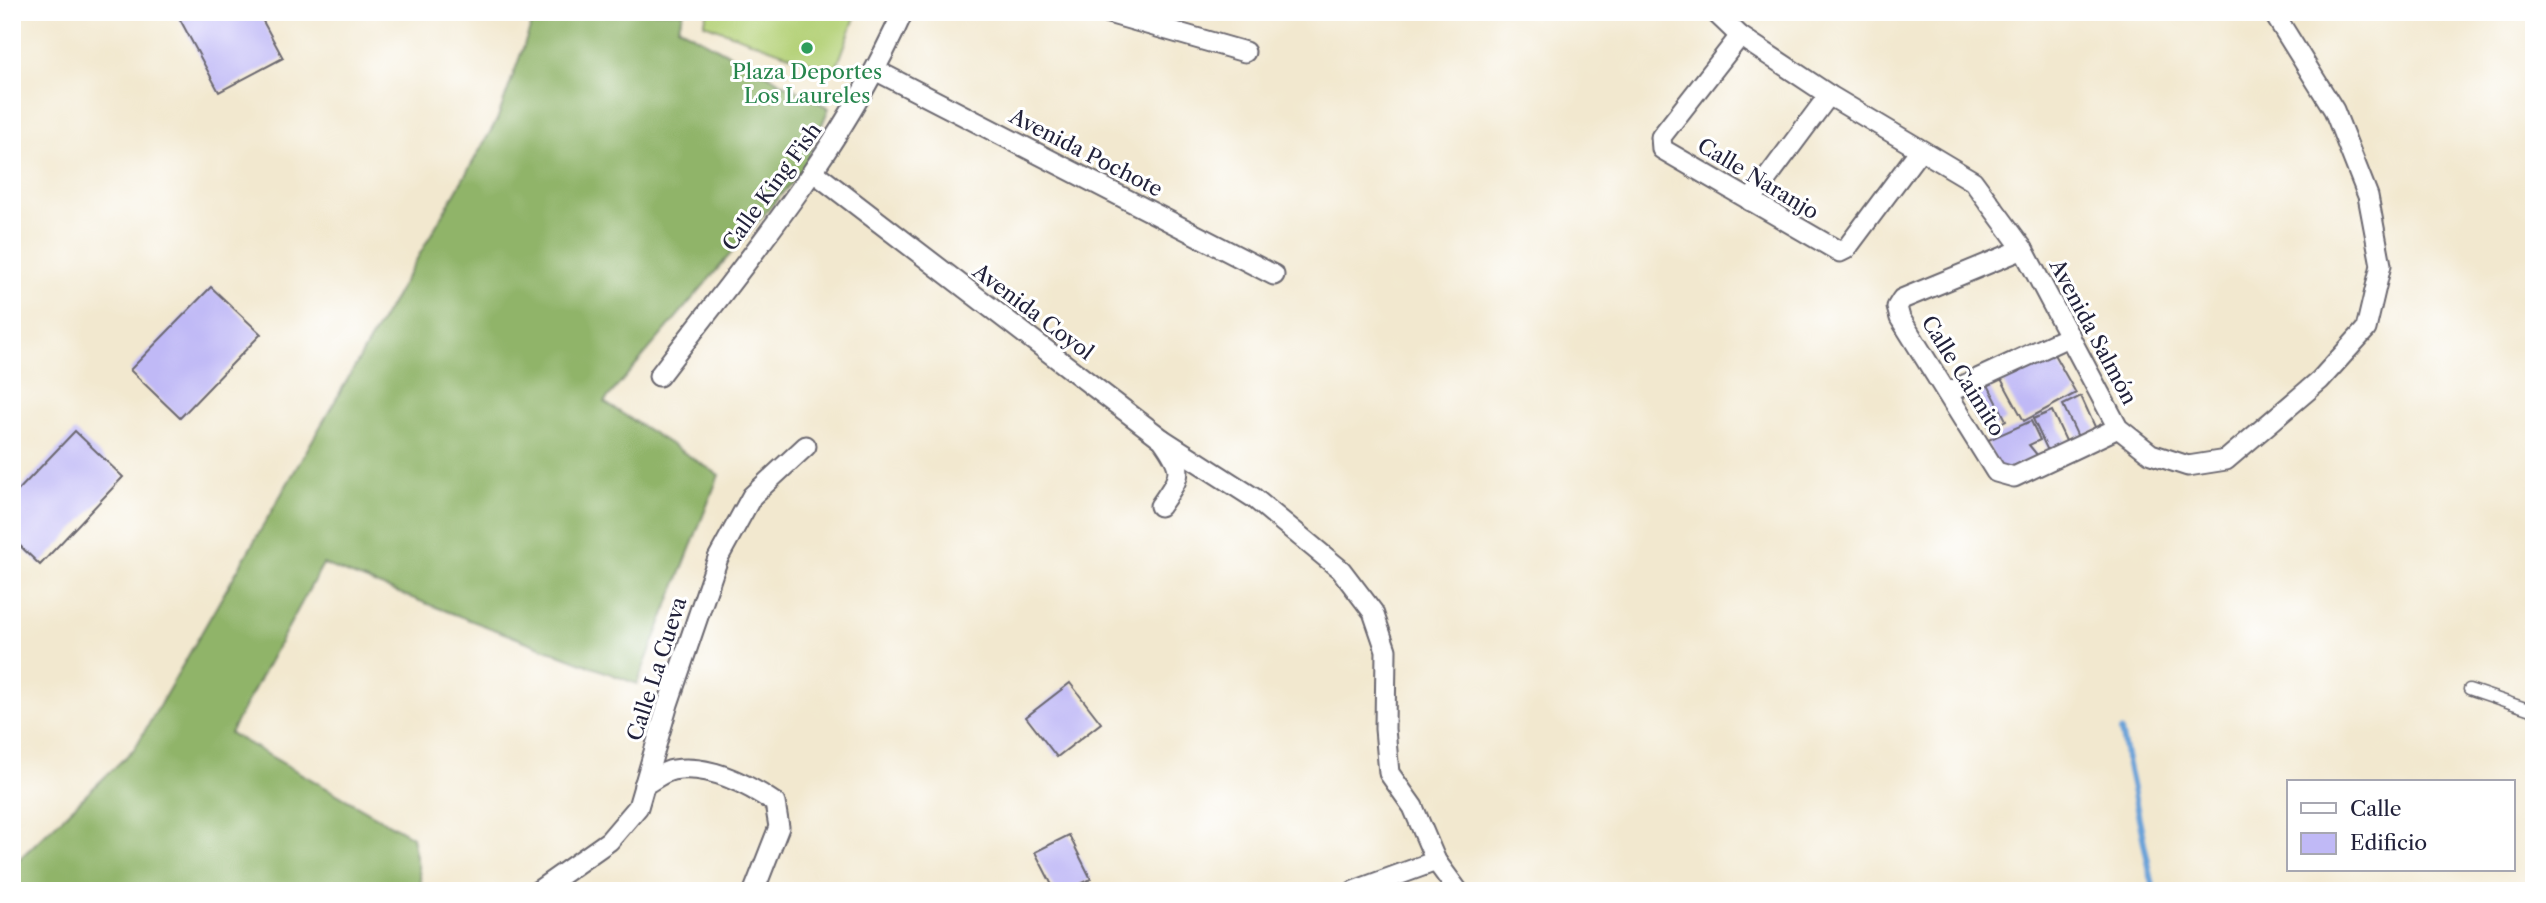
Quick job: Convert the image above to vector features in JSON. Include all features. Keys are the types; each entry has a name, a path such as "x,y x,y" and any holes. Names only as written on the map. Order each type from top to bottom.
{"street":[{"name":"Calle King Fish","path":"659,376 815,173 877,71 903,12"},
{"path":"1105,12 1245,52"},
{"name":"Avenida Salmón","path":"1715,12 1740,36 1829,95 1973,181 2023,249 2118,428 2151,454 2188,466 2226,460 2320,380 2366,329 2382,265 2368,196 2334,110 2273,12"},
{"name":"Calle Naranjo","path":"1740,36 1661,137 1662,149 1840,252 1846,249 1920,150"},
{"name":"Avenida Pochote","path":"877,71 1274,275"},
{"path":"1750,201 1829,95"},
{"name":"Avenida Coyol","path":"815,173 1162,439 1179,463 1179,479 1160,506"},
{"name":"Calle Caimito","path":"2023,249 1902,299 1897,307 1900,318 1996,472 2014,477 2118,428"},
{"path":"1947,393 2070,336"},
{"path":"1162,439 1254,498 1332,562 1373,612 1385,650 1385,729 1389,772 1413,807 1436,861 1458,891"},
{"name":"Calle La Cueva","path":"538,891 609,841 638,807 718,558 752,496 806,446"},
{"path":"644,785 672,770 711,772 754,788 775,803 779,827 754,891"},
{"path":"1354,891 1436,861"}],"lane":[{"path":"2469,689 2534,711"}],"green space":[{"path":"536,12 684,12 678,27 829,108 804,168 604,402 719,475 637,684 323,564 230,733 412,837 423,891 12,891 12,866 135,748 497,120"},
{"name":"Plaza Deportes Los Laureles","path":"708,12 857,12 835,72 704,24"}],"building":[{"path":"176,12 258,12 283,58 219,92"},
{"path":"211,287 261,334 180,418 130,370"},
{"path":"2051,349 2076,393 2024,421 2000,377"},
{"path":"1986,381 2006,420 1990,429 1969,390"},
{"path":"2081,396 2096,429 2078,437 2063,405"},
{"path":"2052,411 2067,443 2048,451 2033,419"},
{"path":"2031,421 2040,440 2029,445 2038,456 2001,473 1986,441"},
{"path":"75,431 123,477 40,565 12,538 12,497"},
{"path":"1070,683 1101,723 1057,757 1026,717"},
{"path":"1069,835 1091,879 1066,891 1055,891 1035,852"}],"waterway":[{"path":"2121,731 2154,891"}],"place":[{"name":"Plaza Deportes Los Laureles","path":"807,48"}]}
